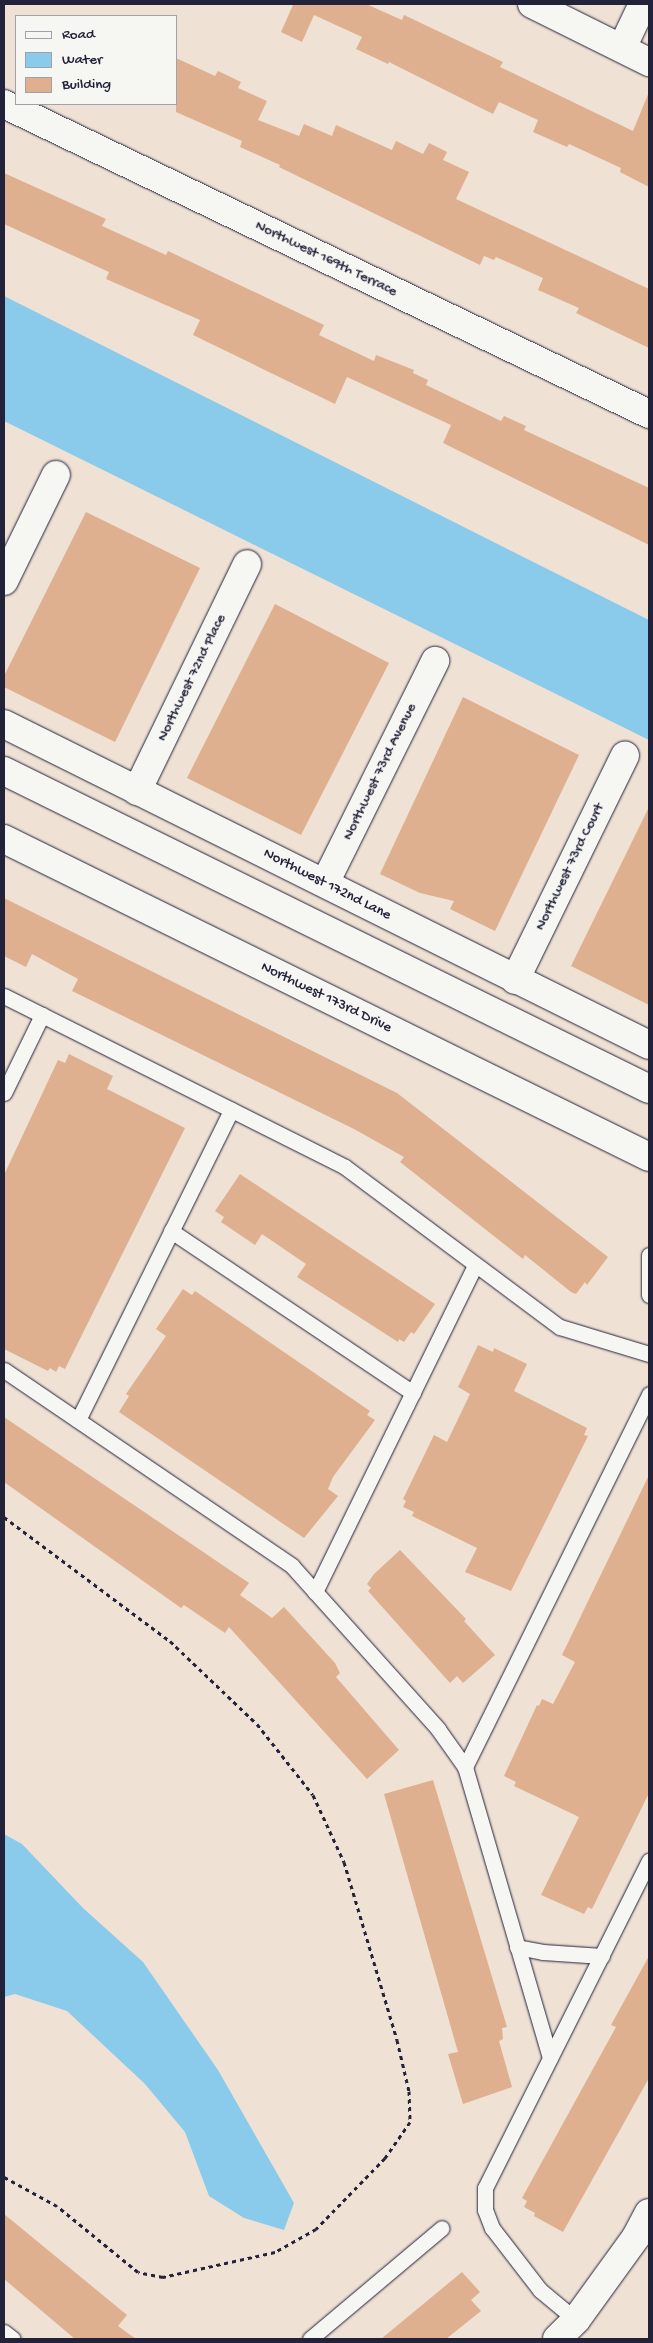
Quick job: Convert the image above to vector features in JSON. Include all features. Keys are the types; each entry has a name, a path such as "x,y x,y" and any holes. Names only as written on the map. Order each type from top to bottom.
{"street":[{"path":"532,4 649,62"},
{"path":"622,48 643,4 649,7"},
{"name":"Northwest 169th Terrace","path":"4,104 649,414"},
{"path":"4,581 56,475"},
{"name":"Northwest 72nd Place","path":"137,792 247,564"},
{"name":"Northwest 73rd Avenue","path":"325,883 435,661"},
{"name":"Northwest 172nd Lane","path":"4,724 137,792 325,883 515,980 649,1045"},
{"name":"Northwest 73rd Court","path":"515,980 625,754"},
{"path":"4,771 649,1089"},
{"name":"Northwest 173rd Drive","path":"4,839 649,1157"},
{"path":"557,2339 576,2320 636,2237 649,2213"}],"lane":[{"path":"4,996 345,1167 560,1328 649,1354"},
{"path":"4,1093 42,1015"},
{"path":"78,1420 231,1110"},
{"path":"171,1231 413,1393"},
{"path":"649,1254 649,1295"},
{"path":"315,1592 475,1266"},
{"path":"4,1370 292,1566 438,1729 465,1767 550,2058"},
{"path":"465,1767 649,1394"},
{"path":"576,2320 540,2290 516,2263 492,2228 485,2210 486,2188 649,1861"},
{"path":"517,1947 602,1956"},
{"path":"310,2339 442,2228"},
{"path":"4,2332 13,2339"}],"path":[{"path":"4,1517 170,1641 257,1724 313,1795 344,1862 397,2040 409,2091 410,2122 385,2158 316,2229 275,2252 163,2277 138,2272 57,2206 4,2176"}],"water":[{"path":"4,296 649,620 649,740 4,421"},
{"path":"4,1834 22,1844 83,1908 143,1962 218,2070 294,2203 284,2230 244,2218 209,2196 185,2132 145,2084 67,2011 15,1994 4,1997"}],"building":[{"path":"291,4 366,4 402,20 404,15 503,62 500,67 633,131 649,92 649,187 620,172 621,168 569,144 567,147 533,132 538,120 499,102 493,114 389,62 388,64 356,49 362,37 314,15 302,42 281,32 293,5"},
{"path":"178,59 215,76 218,71 241,82 238,88 267,101 258,120 299,136 304,124 332,136 336,125 392,150 396,141 423,154 429,143 447,152 443,160 469,172 456,199 649,289 649,348 576,313 579,308 538,290 543,278 496,257 494,260 484,256 480,265 240,147 242,141 176,112 176,105 178,105"},
{"path":"4,173 106,219 102,226 166,255 168,251 324,325 319,335 374,361 376,355 414,370 413,373 428,380 426,385 501,421 504,416 526,426 524,430 649,488 649,545 443,443 451,425 347,377 335,404 193,335 200,320 106,279 109,272 4,224"},
{"path":"86,512 200,568 115,742 4,687 4,676"},
{"path":"275,604 389,663 301,835 187,778"},
{"path":"463,697 579,755 495,931 450,909 454,901 420,893 380,874"},
{"path":"649,807 649,1005 571,966"},
{"path":"4,898 397,1093 608,1257 587,1285 585,1282 576,1294 571,1292 525,1255 523,1259 400,1162 404,1157 354,1129 72,991 78,979 32,954 26,967 4,956"},
{"path":"69,1054 113,1076 107,1089 185,1128 65,1369 59,1366 56,1372 50,1368 48,1371 4,1349 4,1175 58,1060 65,1063"},
{"path":"240,1174 435,1304 414,1334 411,1332 404,1342 399,1339 398,1342 297,1277 306,1264 262,1234 255,1245 221,1222 224,1217 215,1211"},
{"path":"183,1289 192,1295 195,1291 370,1411 367,1415 375,1420 333,1477 328,1489 338,1496 304,1538 119,1412 129,1396 126,1394 166,1336 156,1329"},
{"path":"478,1345 493,1352 494,1348 527,1364 514,1391 587,1428 584,1435 588,1436 511,1591 465,1572 477,1548 412,1516 414,1512 403,1507 406,1501 403,1499 434,1435 447,1442 470,1394 458,1387"},
{"path":"4,1417 249,1583 240,1595 272,1618 284,1607 335,1663 340,1673 336,1677 399,1750 367,1779 229,1627 225,1633 184,1605 181,1608 4,1482"},
{"path":"649,1475 649,1793 592,1909 588,1907 584,1914 541,1895 579,1817 514,1786 516,1782 504,1776 537,1705 539,1706 542,1699 553,1704 575,1662 562,1655"},
{"path":"400,1550 466,1619 464,1621 495,1655 463,1683 457,1676 450,1683 368,1591 371,1588 367,1584 374,1574"},
{"path":"433,1780 507,2027 502,2028 503,2039 499,2041 512,2087 463,2104 448,2054 458,2052 384,1794"},
{"path":"649,1956 649,2078 563,2232 534,2216 535,2213 524,2207 527,2201 522,2198 616,2027 611,2025"},
{"path":"4,2214 127,2315 118,2326 136,2339 75,2339 4,2279"},
{"path":"462,2272 480,2292 471,2300 481,2311 446,2339 381,2339"}]}
